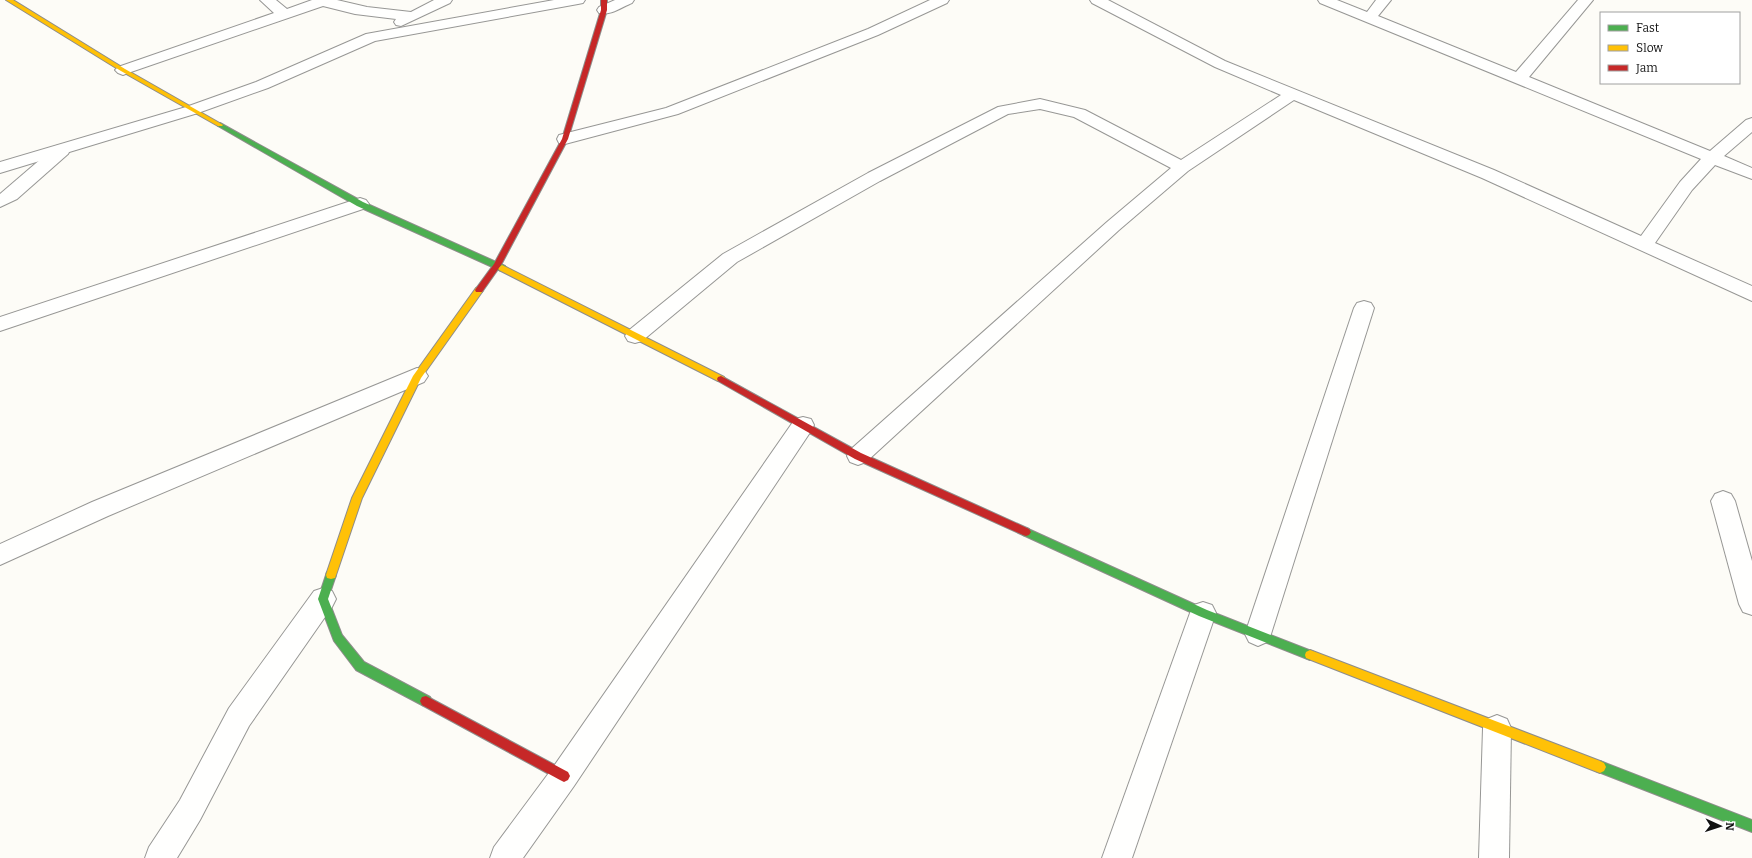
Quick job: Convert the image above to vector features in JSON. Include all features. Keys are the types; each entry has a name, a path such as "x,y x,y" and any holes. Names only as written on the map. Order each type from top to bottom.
{"street":[{"path":"9,0 123,70 360,204 497,265 719,378 858,456 1203,613 1752,826"},
{"path":"267,0 285,15"},
{"path":"123,70 213,37 285,15 325,0 347,9 376,14 413,16"},
{"path":"0,168 192,110 262,85 371,37 413,16 429,4 445,0"},
{"path":"371,37 578,0"},
{"path":"160,858 190,810 239,717 323,599 357,498 417,376 497,265 565,139 604,5 627,0"},
{"path":"565,139 672,111 873,32 942,0"},
{"path":"1097,0 1220,64 1488,174 1752,294"},
{"path":"1325,0 1752,174"},
{"path":"1368,18 1384,0"},
{"path":"1519,79 1586,0"},
{"path":"858,456 1113,226 1182,167 1293,94"},
{"path":"635,336 730,258 874,177 1004,110 1040,104 1079,113 1182,167"},
{"path":"1644,245 1686,186 1712,158 1752,123"},
{"path":"0,201 11,195 62,150"},
{"path":"0,324 360,204"},
{"path":"1258,634 1364,308"},
{"path":"0,555 100,509 417,376"},
{"path":"504,858 564,776 803,425"},
{"path":"1723,501 1752,604"},
{"path":"323,599 338,638 360,666 564,776"},
{"path":"1117,858 1203,613"},
{"path":"1494,858 1498,728"}],"traffic: fast":[{"path":"220,125 360,204 502,268"},
{"path":"1026,532 1203,613 1310,655"},
{"path":"331,575 323,599 338,638 360,666 426,701"},
{"path":"1600,767 1752,826"}],"traffic: slow":[{"path":"9,0 123,70 220,125"},
{"path":"502,268 721,379"},
{"path":"331,575 357,498 417,376 479,290"},
{"path":"1310,655 1600,767"}],"traffic: jam":[{"path":"479,290 497,265 565,139 604,10 604,0"},
{"path":"721,379 858,456 1026,532"},
{"path":"426,701 564,776"}]}
